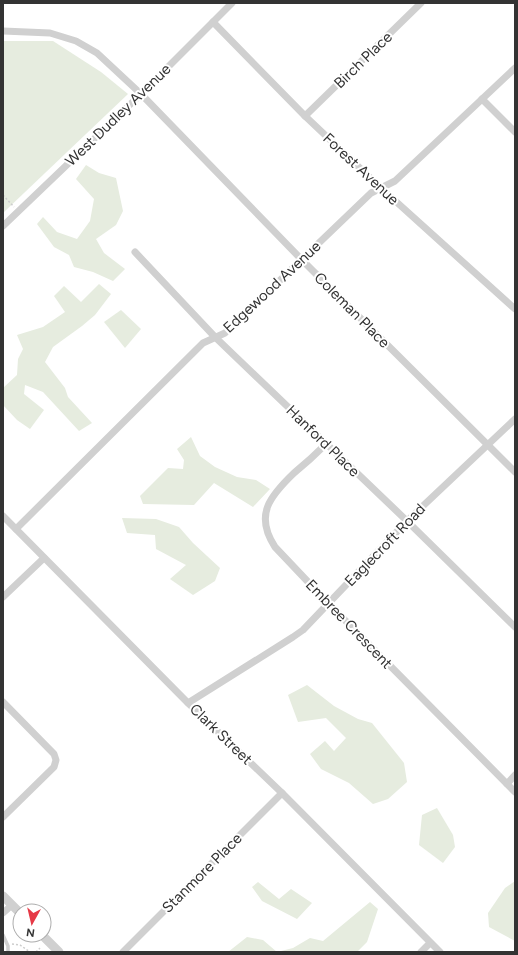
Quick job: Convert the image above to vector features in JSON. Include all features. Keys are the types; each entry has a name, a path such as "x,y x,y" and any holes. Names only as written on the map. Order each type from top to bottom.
{"street":[{"name":"West Dudley Avenue","path":"3,226 141,94 232,3"},
{"name":"Birch Place","path":"305,116 421,3"},
{"name":"Forest Avenue","path":"212,22 305,116 381,188 515,309"},
{"name":"Coleman Place","path":"3,31 50,33 76,41 97,53 141,94 302,260 515,472"},
{"name":"Edgewood Avenue","path":"16,529 203,343 225,333 371,193 395,181 515,68"},
{"path":"482,99 515,132"},
{"name":"Hanford Place","path":"135,252 215,337 515,627"},
{"name":"Eaglecroft Road","path":"188,703 304,630 407,521 515,419"},
{"name":"Embree Crescent","path":"326,444 275,492 267,508 267,531 275,547 328,603 515,792"},
{"name":"Clark Street","path":"3,516 188,703 282,794 440,952"},
{"path":"3,597 44,558"},
{"path":"3,702 54,754 56,760 54,766 3,818"},
{"path":"507,784 515,775"},
{"name":"Stanmore Place","path":"123,952 282,794"},
{"path":"3,896 12,905 3,913"},
{"path":"50,943 59,952"},
{"path":"421,952 430,943"}],"lane":[{"path":"3,935 8,945 8,952"}],"path":[{"path":"3,195 19,211"},
{"path":"8,945 20,945 30,952"},
{"path":"36,952 40,948"}],"shaded area":[{"path":"3,41 53,41 101,72 128,94 3,213"},
{"path":"86,165 99,173 116,178 123,211 116,225 96,239 104,253 125,269 113,281 93,272 74,267 69,255 54,247 37,224 43,217 57,232 77,239 90,221 94,199 76,179"},
{"path":"99,284 111,294 95,315 53,347 45,362 65,388 68,397 92,423 79,431 43,392 25,385 24,394 44,410 30,429 17,420 3,405 3,388 17,375 18,359 23,349 17,335 43,327 65,312 54,296 64,286 81,302"},
{"path":"121,310 141,329 125,348 104,322"},
{"path":"191,437 200,456 215,467 237,477 256,480 270,489 253,507 214,483 194,505 143,504 140,496 168,468 183,469 184,460 177,449"},
{"path":"122,518 156,519 179,527 193,543 220,568 215,581 193,595 170,579 186,565 156,549 155,535 127,533"},
{"path":"307,685 334,706 358,719 372,723 404,763 407,782 388,799 373,804 349,783 321,769 310,754 325,741 334,751 346,738 326,718 298,722 288,695"},
{"path":"437,808 453,835 455,847 443,863 419,845 422,815"},
{"path":"515,881 515,941 489,927 488,913 505,888"},
{"path":"258,882 279,899 291,889 312,903 297,919 262,901 252,887"},
{"path":"370,902 378,909 367,942 357,952 277,952 293,948 310,938 323,941"},
{"path":"247,937 263,940 277,952 228,952"}]}
